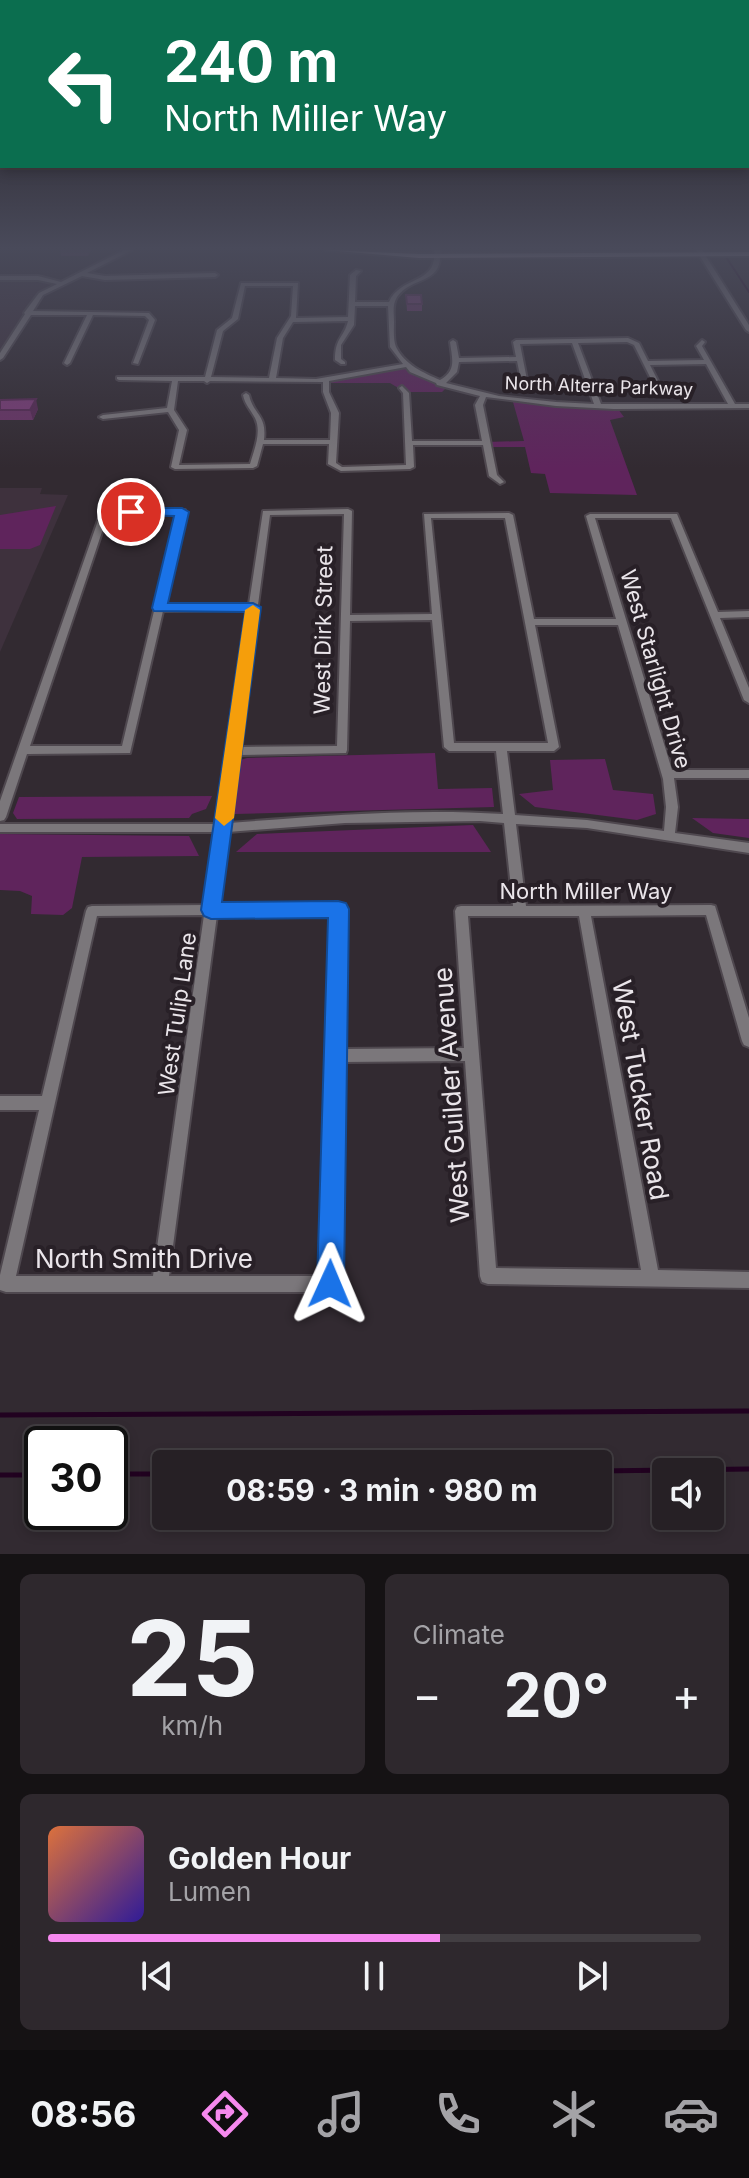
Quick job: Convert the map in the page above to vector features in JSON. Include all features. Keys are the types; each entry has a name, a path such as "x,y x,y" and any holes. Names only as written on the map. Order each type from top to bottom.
{"street":[{"path":"0,358 21,323"},
{"path":"67,363 86,323"},
{"path":"136,363 151,323"},
{"path":"207,381 220,330 230,323"},
{"path":"272,381 280,338 291,323"},
{"path":"343,363 338,360 338,345 349,331 350,323"},
{"path":"119,378 175,381 326,380 407,365 393,347 392,323"},
{"path":"574,341 598,404"},
{"path":"520,390 525,385 516,342 633,341 659,390 667,394"},
{"path":"439,384 455,375 453,342"},
{"path":"702,342 699,346 733,406"},
{"path":"456,360 519,359"},
{"path":"646,363 708,362"},
{"name":"North Alterra Parkway","path":"407,365 439,384 483,397 524,403 749,406"},
{"path":"326,380 326,392 335,413 335,468 410,467 406,393 402,388"},
{"path":"175,381 170,410 183,430 175,467 253,466 261,426 246,403 246,395"},
{"path":"483,397 479,405 493,476 500,482"},
{"path":"103,417 170,410"},
{"path":"258,442 333,442"},
{"path":"410,443 487,443"},
{"name":"West Dirk Street","path":"233,751 342,750 348,511 266,513"},
{"path":"0,817 23,750 105,512 182,512 126,750 23,750"},
{"name":"West Tulip Lane","path":"160,1284 266,513"},
{"path":"509,515 530,622 554,747 449,747 427,516 509,515"},
{"name":"West Starlight Drive","path":"669,836 672,807 667,774 590,516 674,516 714,615"},
{"path":"160,608 253,607"},
{"path":"749,614 714,615 749,700"},
{"path":"345,618 437,617"},
{"path":"530,622 622,622"},
{"path":"501,747 520,911"},
{"path":"667,774 749,774"},
{"path":"0,828 223,828 425,816 587,824 749,848"},
{"path":"0,1103 48,1103 92,911 338,909 335,1056 472,1054"},
{"name":"North Miller Way","path":"461,911 711,910 749,1041"},
{"name":"West Guilder Avenue","path":"461,911 488,1276 651,1279"},
{"name":"West Tucker Road","path":"584,911 651,1279"},
{"name":"North Smith Drive","path":"48,1103 6,1284 330,1284 335,1056"},
{"path":"651,1279 749,1280"}],"shaded area":[{"path":"0,323 18,323 0,351"},
{"path":"407,365 447,387 442,392 405,392 390,383 326,383 326,380"},
{"path":"513,402 615,405 624,417 610,420 637,495 550,493 545,474 531,473 525,447 487,447 486,442 524,441"},
{"path":"0,488 42,488 40,494 68,495 0,652"},
{"path":"56,506 40,545 30,549 0,549 0,515"},
{"path":"435,753 438,789 492,788 494,807 234,814 237,761 247,758"},
{"path":"605,759 613,790 653,794 656,814 637,820 535,807 519,794 553,790 550,760"},
{"path":"212,796 206,809 189,818 17,819 13,813 19,797"},
{"path":"692,818 749,819 749,838 713,833"},
{"path":"473,825 491,852 236,852 257,834"},
{"path":"0,834 189,836 199,856 82,857 72,908 63,915 31,914 32,896 20,891 0,890"}],"building":[{"path":"36,399 30,410 0,410 0,400"}],"waterway":[{"path":"0,1415 749,1411"},
{"path":"612,1471 749,1469"},
{"path":"128,1474 152,1474"},
{"path":"0,1475 24,1475"}],"slow traffic":[{"path":"224,818 253,610"}],"route":[{"path":"131,512 182,512 160,608 253,607 211,910 338,909 330,1284"}]}
